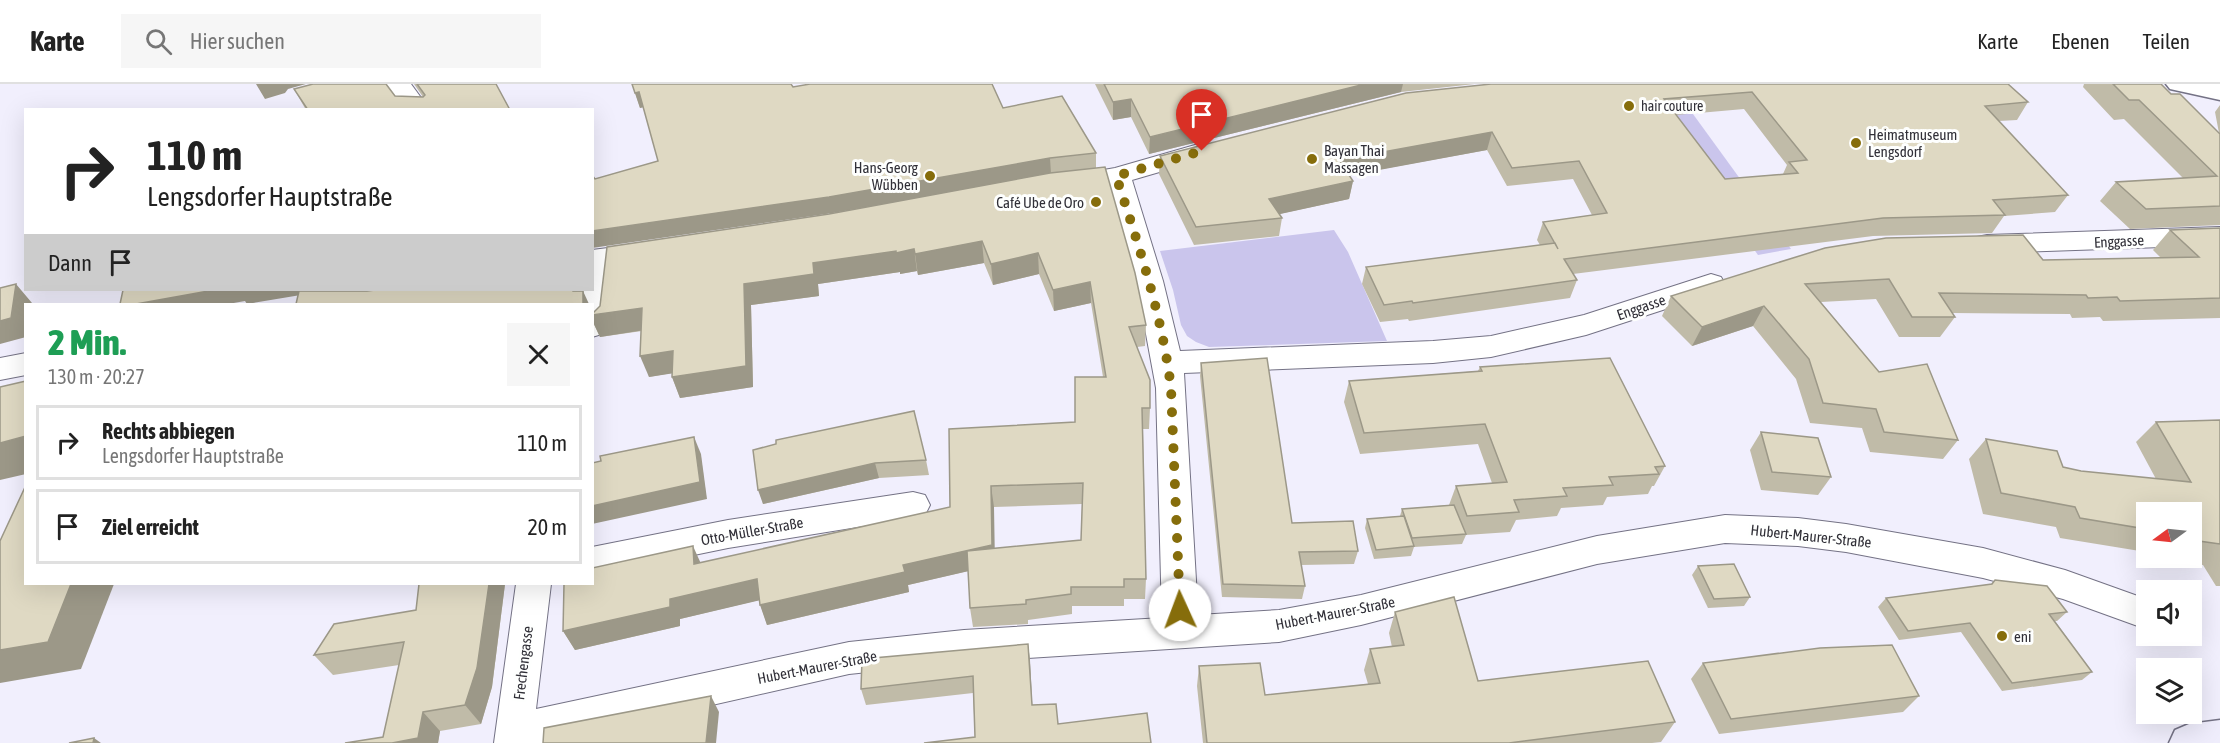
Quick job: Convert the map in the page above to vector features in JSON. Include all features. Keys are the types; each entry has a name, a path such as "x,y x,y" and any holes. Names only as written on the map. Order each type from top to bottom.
{"main road":[{"path":"2189,743 2220,739"}],"street":[{"path":"398,84 416,108"},
{"path":"2179,84 2220,92"},
{"path":"1040,186 1082,183 1116,176 1145,169 1170,159 1225,146"},
{"path":"1116,176 1151,283 1168,363 1181,632"},
{"name":"Enggasse","path":"1963,244 2089,242 2220,236"},
{"path":"594,303 597,259 670,248"},
{"name":"Enggasse","path":"1168,363 1423,353 1508,344 1554,334 1623,314 1734,277"},
{"path":"0,369 24,364"},
{"name":"Otto-Müller-Straße","path":"594,562 728,534 913,506"},
{"name":"Hubert-Maurer-Straße","path":"514,738 849,658 964,646 1279,626 1361,610 1597,550 1725,529 1798,532 1846,538 1983,563 2065,585 2136,610"},
{"name":"Frechengasse","path":"514,738 533,585"}],"shaded area":[{"path":"1677,92 1791,249 1758,255 1643,96"},
{"path":"1334,230 1348,252 1387,341 1209,347 1187,336 1181,325 1173,290 1160,251"}],"building":[{"path":"313,84 386,84 395,96 423,97 425,95 417,84 496,84 509,108 307,108 294,89"},
{"path":"632,84 791,84 793,87 810,84 992,84 1003,108 1062,96 1096,153 1050,158 829,197 594,231 594,178 658,161 639,92 635,93"},
{"path":"1104,84 1365,84 1150,137 1131,99 1113,102"},
{"path":"1491,84 2008,84 2028,102 1985,106 2068,195 1993,200 2005,215 1883,218 1564,259 1577,280 1384,305 1366,267 1555,243 1543,222 1607,213 1579,161 1512,168 1492,132 1339,160 1353,181 1269,199 1282,218 1196,227 1160,156 1406,93","holes":["1752,92 1807,160 1789,162 1798,173 1725,179 1664,99"]},
{"path":"2113,84 2161,84 2171,94 2180,94 2220,134 2220,206 2146,209 2116,182 2217,176 2139,100 2129,100"},
{"path":"1105,167 1135,273 1146,325 1129,327 1150,380 1150,408 1142,408 1146,579 1124,579 1124,587 1071,587 1071,594 1026,600 1026,604 970,608 967,551 1081,540 1083,483 991,486 992,545 903,565 905,572 760,605 757,579 670,599 670,607 563,631 564,585 594,585 594,568 693,546 694,564 950,507 949,429 1075,422 1075,377 1106,377 1090,282 1053,290 1038,253 991,264 982,241 915,254 914,249 813,263 814,274 744,284 746,366 672,377 673,351 640,356 642,308 594,315 600,306 607,247 829,214 1050,173"},
{"path":"2220,228 2220,298 2120,301 2117,297 2088,298 2086,295 1939,293 1955,317 1912,317 1889,279 1805,284 1879,372 1927,364 1958,440 1884,432 1876,409 1823,403 1809,359 1764,306 1702,327 1671,296 1825,248 1886,238 2023,235 2043,260 2199,257 2170,230"},
{"path":"16,284 11,318 0,321 0,288"},
{"path":"123,291 208,291 142,303 120,303"},
{"path":"299,291 583,291 583,303 296,303"},
{"path":"1267,358 1292,523 1353,521 1358,551 1299,552 1305,586 1223,584 1201,363"},
{"path":"1610,358 1665,466 1655,467 1659,474 1609,477 1613,485 1563,488 1567,496 1514,500 1519,512 1467,516 1456,486 1507,482 1485,424 1364,433 1349,381 1482,371 1480,367"},
{"path":"24,381 24,437 0,443 0,387"},
{"path":"914,411 926,460 875,463 758,490 753,450 776,444 776,440"},
{"path":"2220,420 2220,544 2202,541 2202,502 2136,502 2136,527 2080,518 2075,507 2001,493 1986,439 2057,451 2063,467 2081,471 2191,482 2156,422"},
{"path":"1761,432 1818,438 1831,477 1772,472"},
{"path":"694,437 700,482 594,506 594,463 601,461 600,456"},
{"path":"24,489 24,585 71,585 48,642 0,650 0,541"},
{"path":"1454,505 1466,534 1412,538 1402,509"},
{"path":"1404,516 1414,546 1376,550 1367,519"},
{"path":"1734,564 1750,597 1714,599 1698,566"},
{"path":"1995,580 2047,586 2067,612 2049,614 2092,672 2012,683 1970,623 1908,631 1886,598 1992,584"},
{"path":"419,585 489,585 477,668 465,705 423,712 418,738 392,743 345,743 383,737 404,642 314,655 334,624 416,610"},
{"path":"1454,597 1478,681 1648,661 1675,722 1509,743 1207,743 1199,666 1260,663 1265,695 1380,683 1370,649 1404,645 1395,612"},
{"path":"1028,644 1032,705 1056,704 1058,724 1147,713 1151,743 924,743 975,737 973,676 861,689 862,659"},
{"path":"1892,645 1919,696 1731,719 1703,663 1820,648"},
{"path":"711,696 706,743 543,743 544,728"},
{"path":"94,738 93,743 69,743"}],"place":[{"name":"hair couture","path":"1629,106"},
{"name":"Heimatmuseum Lengsdorf","path":"1856,143"},
{"name":"Bayan Thai Massagen","path":"1312,159"},
{"name":"Hans-Georg Wübben","path":"930,176"},
{"name":"Café Ube de Oro","path":"1096,202"},
{"name":"eni","path":"2002,636"}],"route":[{"path":"1180,610 1168,363 1151,283 1116,176 1202,151"}]}
